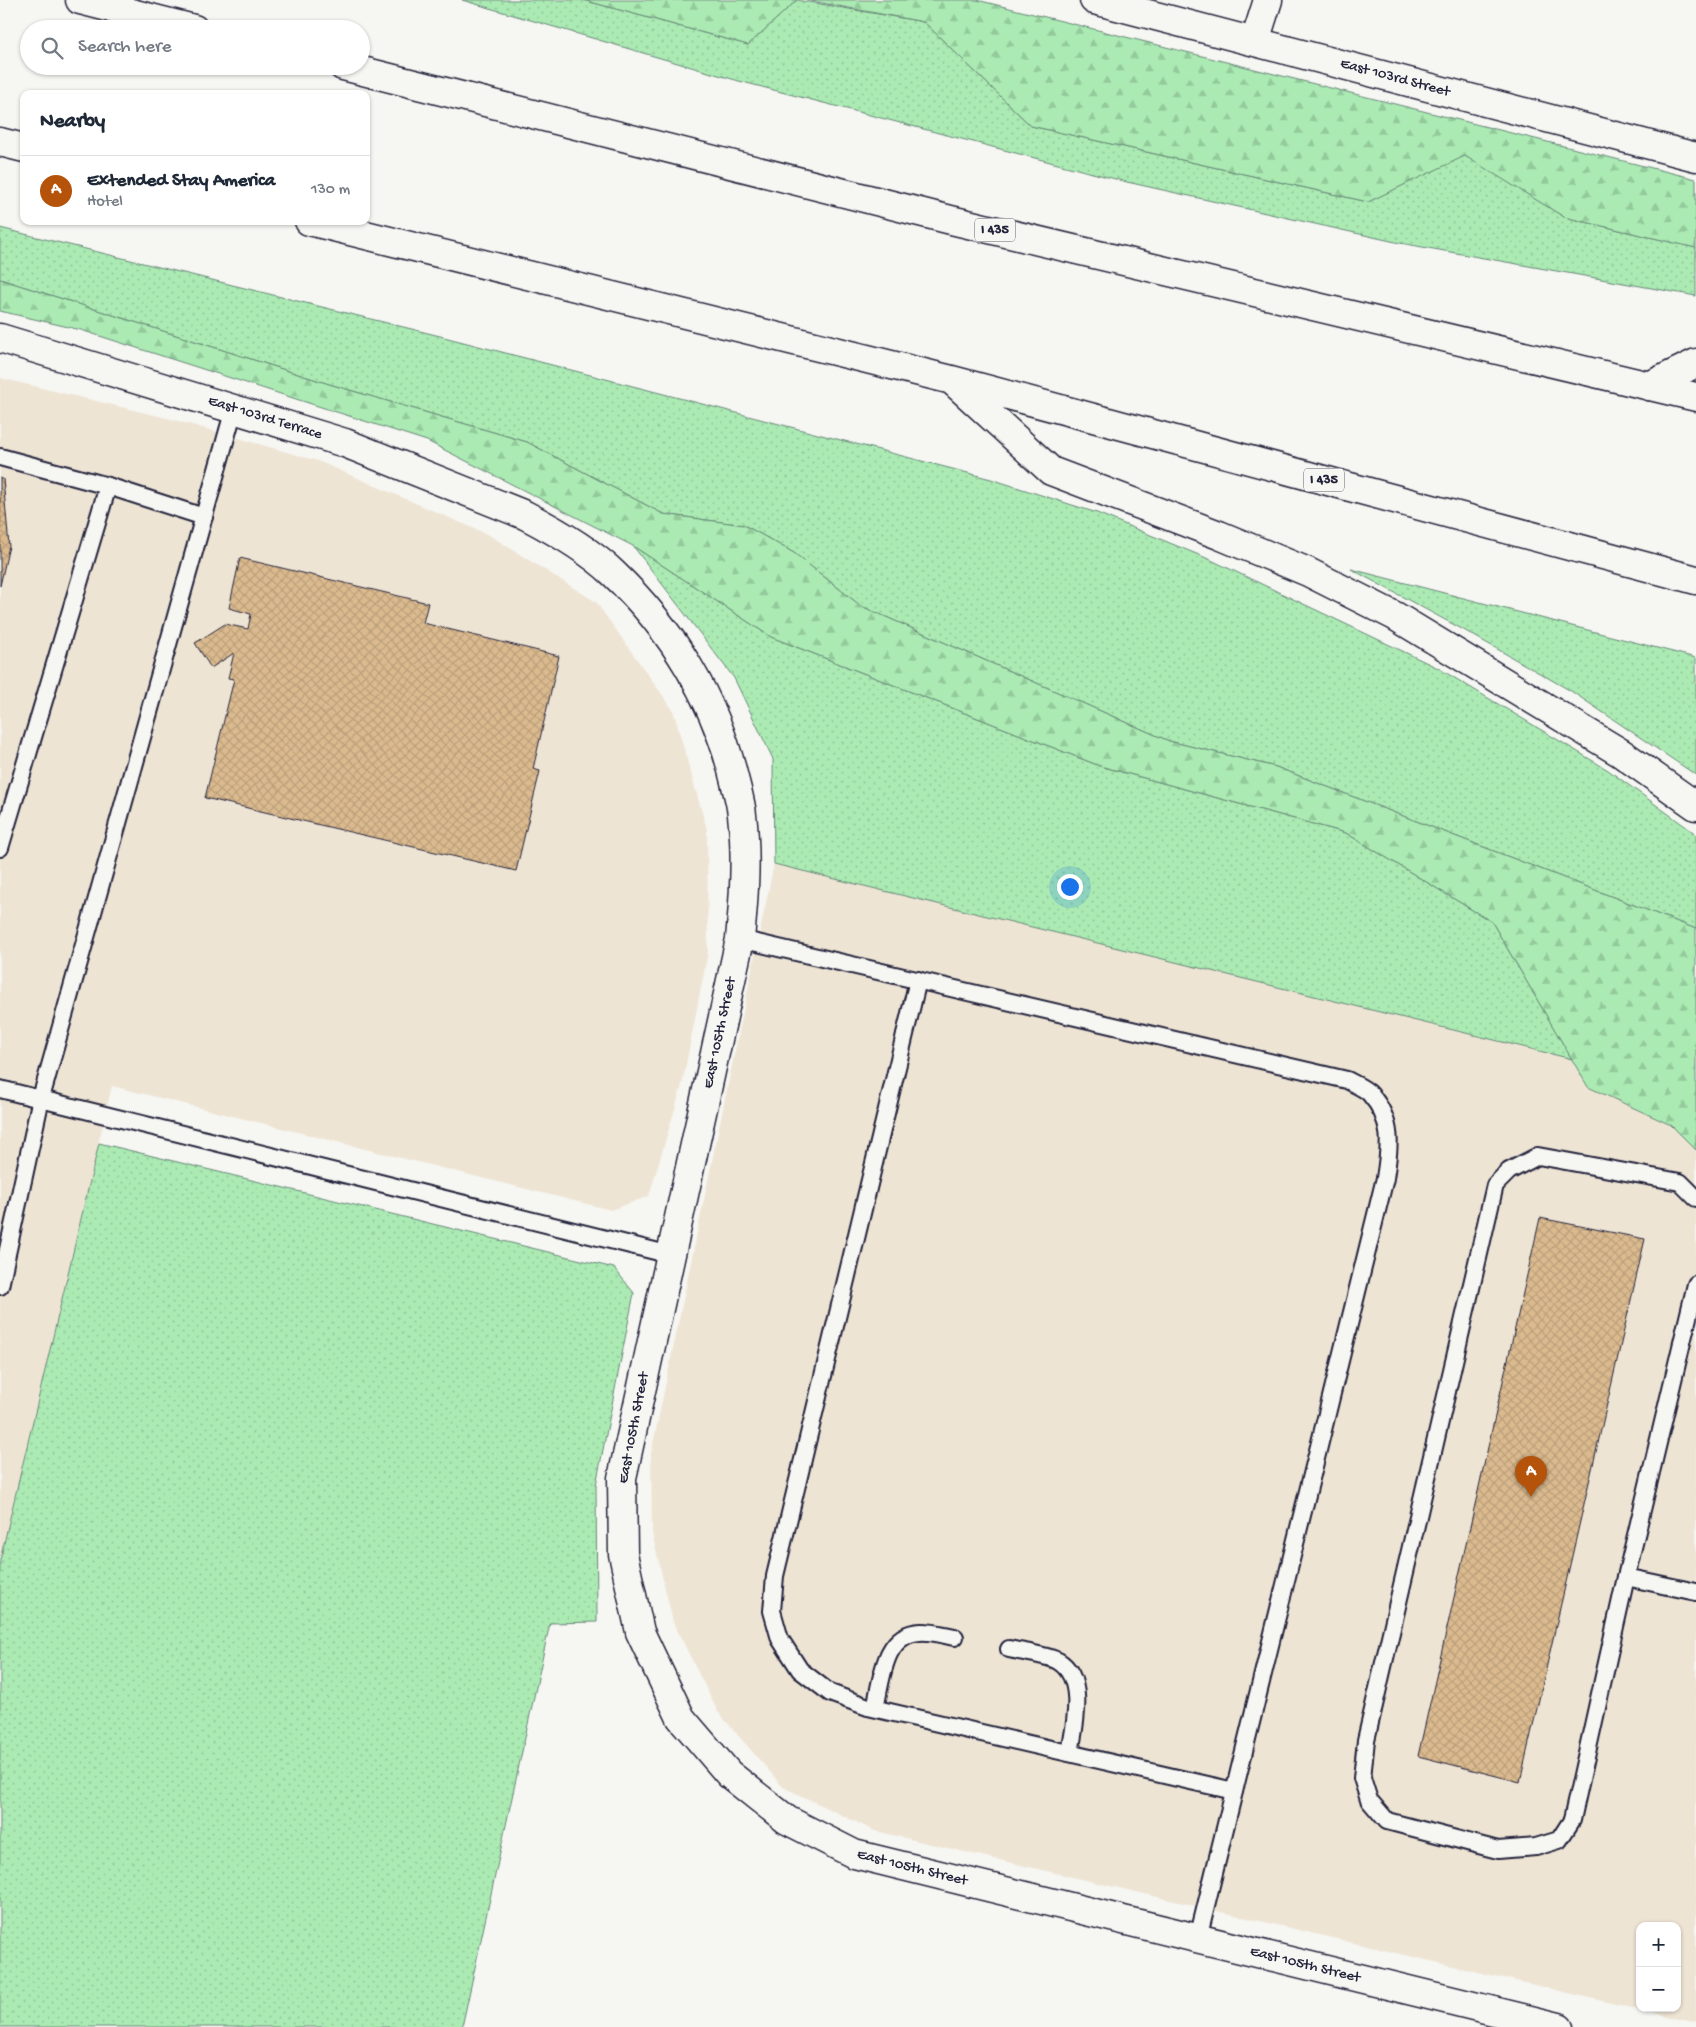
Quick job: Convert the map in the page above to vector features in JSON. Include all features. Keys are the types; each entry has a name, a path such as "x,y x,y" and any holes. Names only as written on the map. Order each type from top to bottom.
{"main road":[{"path":"80,0 159,20"},
{"name":"East 103rd Street","path":"1094,0 1696,157"},
{"path":"1255,41 1268,0"},
{"name":"I 435","path":"370,73 951,220 1696,397"},
{"path":"0,142 20,147"},
{"name":"I 435","path":"325,225 952,380 1696,580"},
{"name":"East 103rd Terrace","path":"0,338 345,443 525,515"},
{"path":"1649,386 1696,362"},
{"path":"952,380 1052,471 1135,501 1308,572 1395,616 1621,753 1696,806"},
{"name":"East 105th Street","path":"525,515 553,529 612,571 660,622 698,681 726,745 742,813 746,884 740,939 622,1478 622,1554 640,1632 681,1718 729,1774 787,1820 854,1854 1559,2027"}],"lane":[{"path":"0,1286 41,1098 234,409"},
{"path":"0,457 108,486 204,517"},
{"path":"0,848 108,486"},
{"path":"740,939 1347,1080 1370,1094 1384,1116 1390,1144 1385,1178 1198,1938"},
{"path":"918,980 775,1576 772,1611 780,1639 800,1670 830,1693 875,1708 1234,1791"},
{"path":"0,1089 671,1255"},
{"path":"1696,1198 1680,1182 1538,1156 1509,1171 1495,1185 1366,1740 1362,1778 1369,1800 1387,1821 1498,1850 1536,1847 1559,1840 1572,1820 1626,1577 1696,1284"},
{"path":"1626,1577 1696,1592"},
{"path":"875,1708 888,1651 902,1637 920,1632 955,1637"},
{"path":"1008,1649 1058,1662 1070,1674 1078,1702 1070,1754"}],"shaded area":[{"path":"0,378 171,419 318,461 489,535 596,602 673,710 707,830 708,952 682,1085 649,1196 611,1210 112,1086 0,1560"},
{"path":"774,864 1572,1059 1588,1087 1671,1125 1696,1150 1696,2023 1649,2012 1681,2012 1681,1922 1636,1922 1636,2009 875,1831 783,1787 718,1712 673,1622 652,1533 651,1454"}],"green space":[{"path":"462,0 583,0 748,45 797,0 924,22 1031,126 1368,202 1465,155 1564,217 1696,248 1696,296 1400,243 1127,182 739,81"},
{"path":"583,0 797,0 748,45"},
{"path":"806,0 977,0 1696,179 1696,248 1564,217 1465,156 1368,202 1031,126 924,22"},
{"path":"0,228 440,336 991,479 1097,513 1211,560 1438,668 1608,770 1696,834 1696,929 1276,767 1169,741 861,606 794,553 744,525 663,514 527,442 329,384 0,279"},
{"path":"0,279 329,384 527,442 663,514 744,525 794,553 861,606 1169,741 1276,767 1696,929 1696,1150 1671,1125 1588,1087 1492,922 1346,833 1100,766 771,637 633,546 427,441 81,330 0,311"},
{"path":"633,546 771,637 1100,766 1346,833 1492,922 1572,1059 774,864 773,759 734,678"},
{"path":"1351,569 1696,658 1696,775 1571,691"},
{"path":"99,1143 614,1268 634,1293 596,1485 597,1622 550,1623 462,2027 0,2027 0,1560"}],"building":[{"path":"0,478 3,479 9,546 0,586"},
{"path":"240,558 428,603 423,623 559,656 533,769 540,771 516,871 205,798 234,679 228,678 234,653 211,668 195,643 225,624 248,629 251,614 229,608"},
{"path":"1540,1218 1645,1239 1520,1782 1418,1756"}],"place":[{"name":"Extended Stay America","path":"1531,1497"}]}
